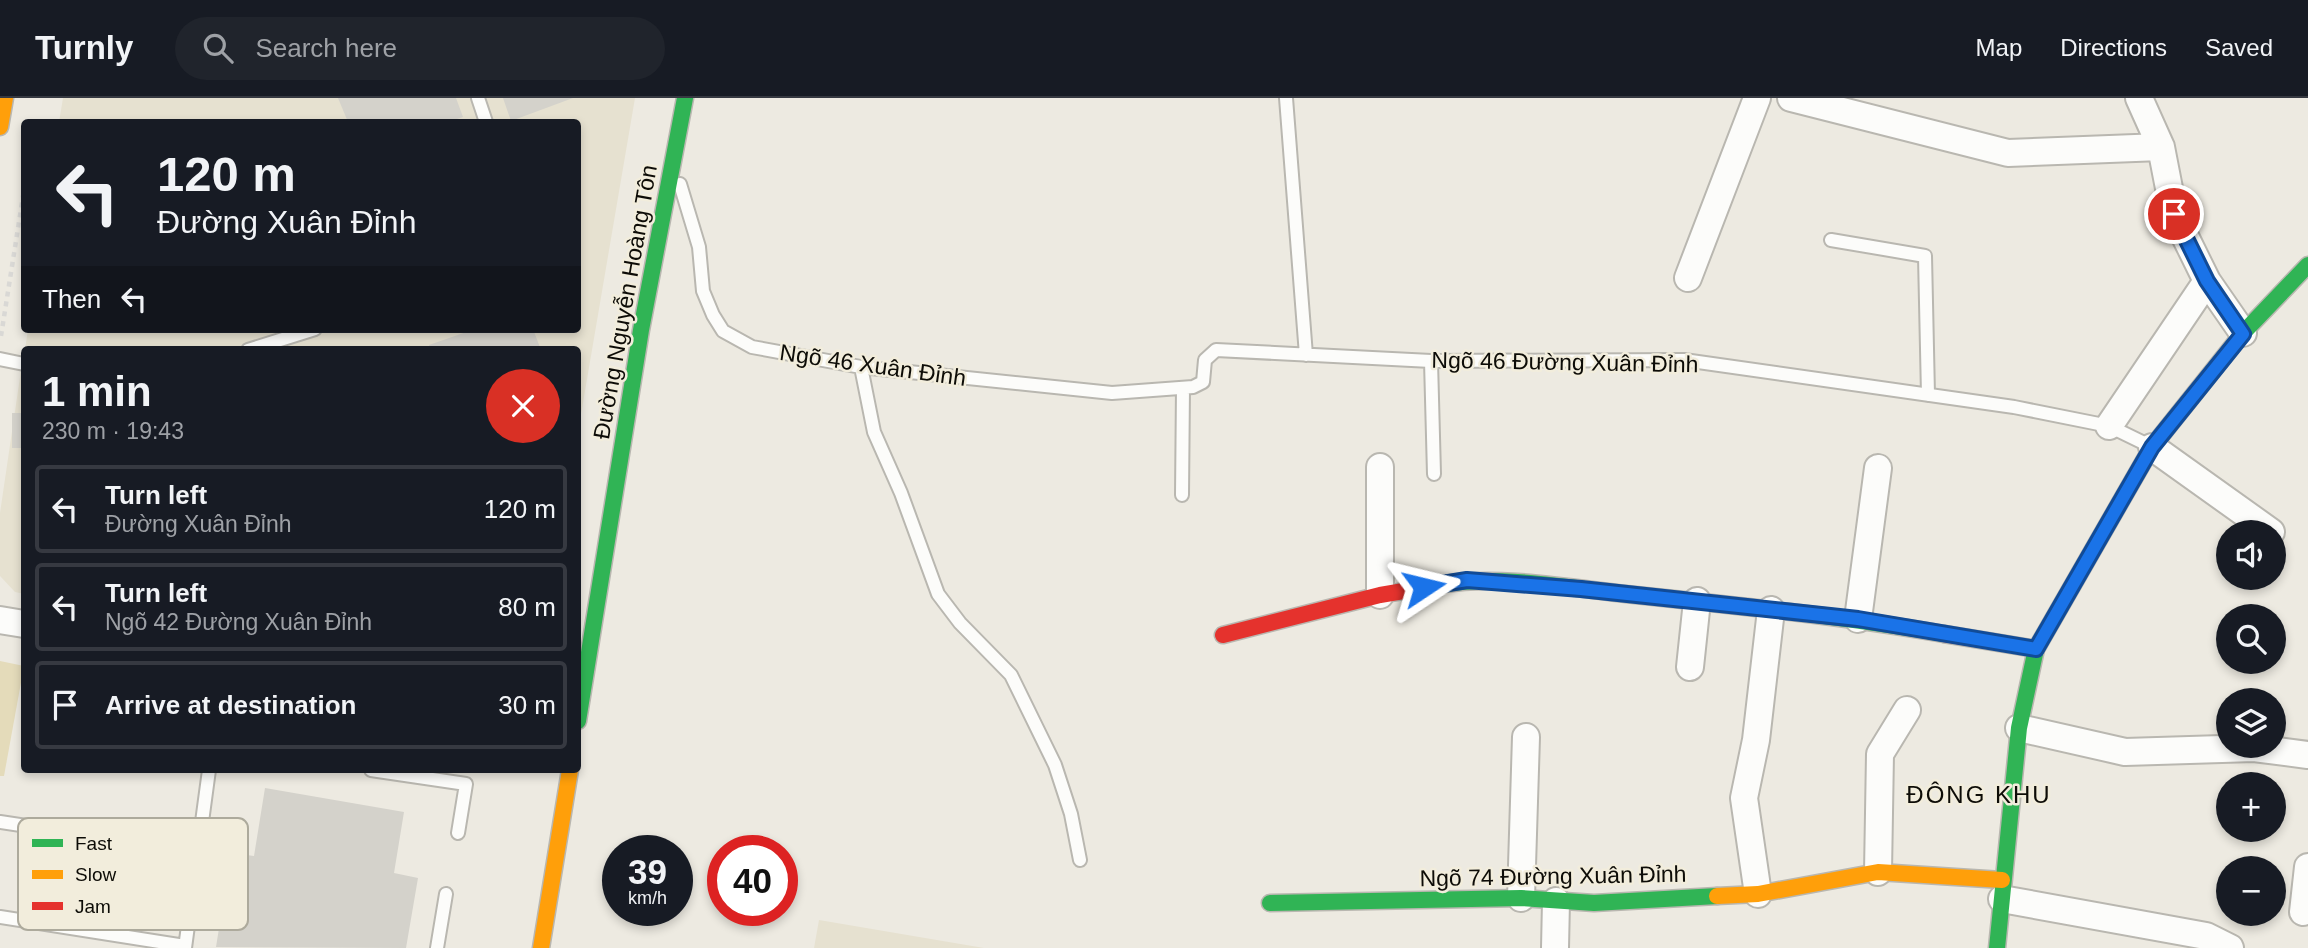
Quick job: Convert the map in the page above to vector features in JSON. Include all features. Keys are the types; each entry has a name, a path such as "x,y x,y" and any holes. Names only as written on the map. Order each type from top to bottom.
{"street":[{"path":"0,127 5,98"},
{"name":"Đường Nguyễn Hoàng Tôn","path":"581,702 641,330 685,98"},
{"path":"1688,278 1757,98"},
{"path":"1791,98 1854,105 2008,153 2161,146"},
{"path":"2139,98 2161,146 2174,214 2207,281 2243,334"},
{"path":"1997,948 2018,728 2036,649 2152,447 2243,334 2308,265"},
{"path":"2109,426 2207,281"},
{"path":"2152,447 2254,520"},
{"path":"1380,467 1380,595"},
{"path":"1858,619 1878,468"},
{"path":"1223,635 1380,595 1467,580 1858,619 2036,649"},
{"path":"1690,667 1697,601"},
{"path":"1758,894 1744,798 1756,740 1771,610"},
{"path":"0,620 21,624"},
{"path":"1878,872 1880,754 1907,710"},
{"path":"2018,728 2124,752 2307,747"},
{"path":"1521,898 1526,737"},
{"path":"541,948 570,773"},
{"path":"2303,912 2308,867"},
{"name":"Ngõ 74 Đường Xuân Đỉnh","path":"1270,903 1521,898 1594,903 1758,894 1878,872 2002,890"},
{"path":"2002,890 2206,936 2230,948"},
{"path":"1555,948 1556,901"}],"lane":[{"path":"478,98 485,119"},
{"path":"1286,98 1306,355"},
{"name":"Ngõ 46 Xuân Đỉnh","path":"673,162 693,221 702,291 723,331 752,348 861,367 1112,393 1183,388 1203,382"},
{"path":"1831,240 1925,256 1928,395"},
{"path":"261,346 302,333"},
{"name":"Ngõ 46 Đường Xuân Đỉnh","path":"1203,382 1205,360 1216,350 1431,361 1684,360 1928,395 2109,426 2152,447"},
{"path":"0,359 21,364"},
{"path":"1431,361 1434,474"},
{"path":"861,367 874,432 901,493 938,594 960,623 1011,675 1055,765 1071,814 1080,860"},
{"path":"1182,495 1183,388"},
{"path":"203,818 209,773"},
{"path":"392,773 466,784 458,833"},
{"path":"0,822 18,825"},
{"path":"437,948 446,894"},
{"path":"0,917 18,920"},
{"path":"80,930 185,947"}],"path":[{"path":"0,344 21,209"}],"shaded area":[{"path":"63,98 635,98 581,414 581,346 26,346 27,333 581,333 581,119 60,119"},
{"path":"21,370 21,593 15,592 0,576 0,513"},
{"path":"0,661 21,665 21,682 4,776 0,776"},
{"path":"819,920 984,948 814,948"}],"building":[{"path":"338,98 456,98 463,117 457,119 347,119"},
{"path":"503,98 573,98 516,119 510,119"},
{"path":"464,333 535,333 539,346 429,346"},
{"path":"12,413 21,413 21,448 12,448"},
{"path":"265,788 404,812 394,873 418,878 406,948 216,947 219,930 248,930 248,855 254,856"}],"traffic: fast":[{"path":"581,702 641,330 685,98"},
{"path":"1997,948 2019,728 2036,649 2152,447 2243,333 2308,265"},
{"path":"1445,584 1488,581 1535,583 1785,611 1944,634"},
{"path":"1270,903 1521,898 1594,903 1717,896"}],"traffic: slow":[{"path":"0,127 5,98"},
{"path":"541,948 570,773"},
{"path":"1717,896 1758,894 1878,872 2002,880"}],"traffic: jam":[{"path":"1223,635 1380,595 1445,584"},
{"path":"1944,634 2036,649"}],"district":[{"name":"ĐÔNG KHU","path":"1979,794"}],"route":[{"path":"1424,587 1467,580 1581,589 1858,619 2036,649 2152,447 2243,334 2207,281 2174,214"}]}
